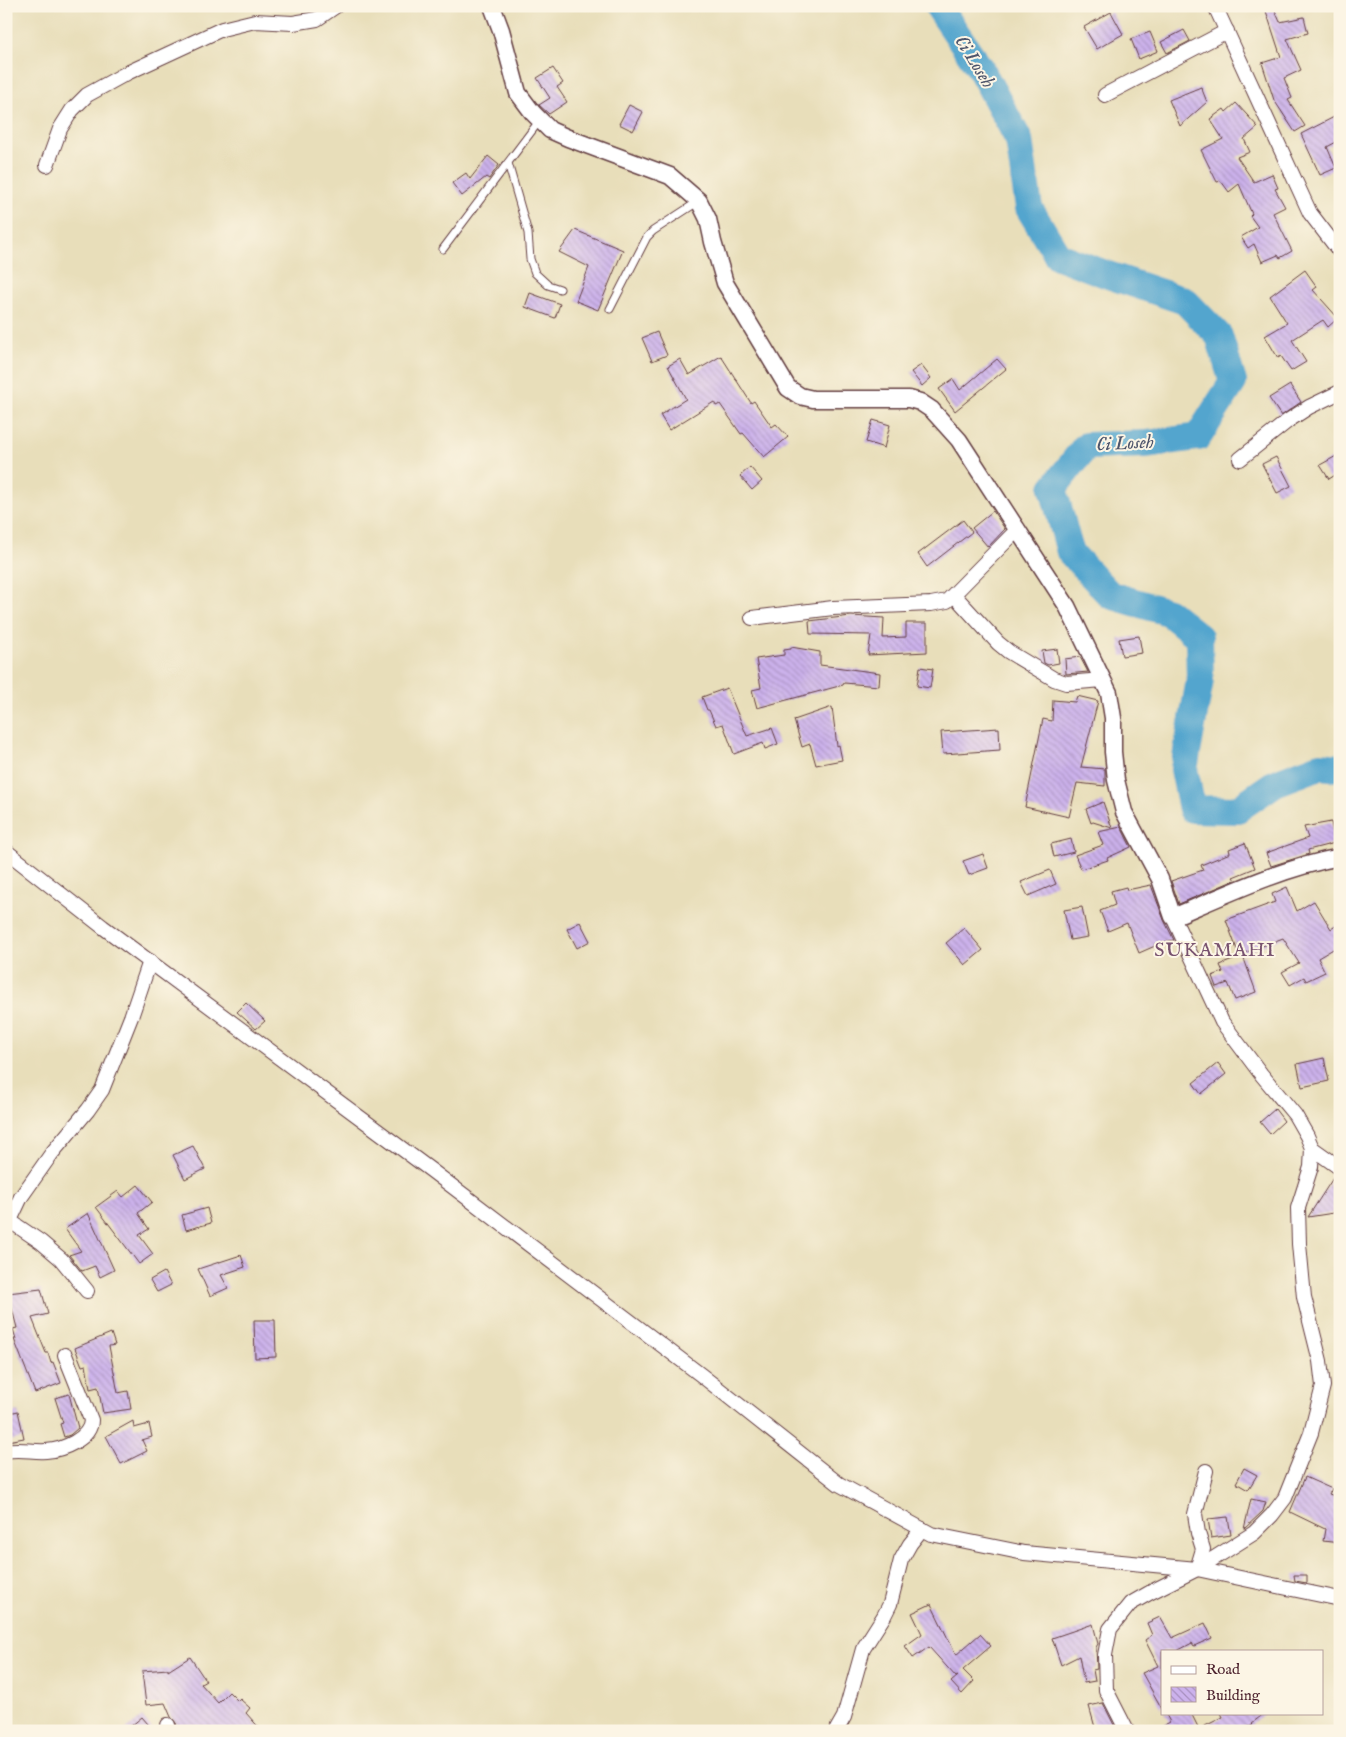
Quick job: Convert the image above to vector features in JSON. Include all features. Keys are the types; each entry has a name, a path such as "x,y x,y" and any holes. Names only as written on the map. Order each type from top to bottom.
{"street":[{"path":"48,165 60,129 72,110 87,95 127,73 222,29 255,21 293,23 317,19 336,6"},
{"path":"492,6 501,30 518,93 550,130 670,176 699,201 708,219 725,283 788,388 800,396 813,399 909,399 920,402 932,410 959,440 1067,606 1109,693 1113,718 1112,752 1116,780 1124,812 1160,879 1173,917 1222,1022 1295,1115 1312,1148 1311,1166 1298,1208 1304,1297 1320,1361 1323,1386 1311,1434 1285,1498 1272,1515 1254,1532 1197,1569 1130,1604 1110,1629 1104,1655 1106,1690 1127,1731"},
{"path":"1215,6 1310,213 1340,252"},
{"path":"1105,95 1227,31"},
{"path":"1240,459 1289,420 1309,407 1340,392"},
{"path":"752,618 833,608 931,604 947,601 1018,529"},
{"path":"954,595 998,643 1054,679 1066,683 1103,680"},
{"path":"6,851 488,1213 701,1375 839,1484 931,1534 1024,1553 1197,1569 1340,1599"},
{"path":"1173,917 1253,883 1318,860 1340,856"},
{"path":"86,1290 61,1259 41,1242 8,1225 21,1197 52,1152 88,1110 102,1090 131,1018 150,961"},
{"path":"1312,1148 1340,1168"},
{"path":"6,1451 46,1452 56,1450 76,1442 89,1430 91,1420 65,1355"},
{"path":"1197,1569 1203,1549 1195,1514 1206,1472"},
{"path":"836,1731 844,1717 863,1649 890,1604 901,1560 910,1544 922,1529"}],"lane":[{"path":"443,249 540,120"},
{"path":"508,163 528,233 530,259 535,273 548,285 560,289"},
{"path":"610,309 647,237 653,231 699,201"}],"building":[{"path":"1274,8 1280,22 1304,17 1308,33 1287,39 1301,70 1284,78 1292,98 1288,100 1305,126 1295,132 1274,100 1262,63 1281,57 1266,11"},
{"path":"1111,12 1123,34 1097,49 1084,27"},
{"path":"1184,30 1190,41 1167,53 1161,42"},
{"path":"1150,32 1158,51 1139,59 1131,39"},
{"path":"553,68 563,83 557,87 567,102 549,114 539,105 550,98 537,78"},
{"path":"1201,87 1207,102 1180,126 1169,100"},
{"path":"1236,103 1258,127 1244,139 1250,152 1237,157 1254,182 1272,174 1278,188 1275,189 1285,207 1273,213 1292,251 1280,258 1278,255 1262,262 1254,244 1248,248 1241,237 1258,227 1250,216 1252,214 1239,184 1229,192 1221,181 1217,182 1201,150 1223,139 1210,119 1224,109 1226,112"},
{"path":"629,105 643,112 633,131 619,124"},
{"path":"1340,114 1340,140 1327,147 1336,168 1320,175 1301,134"},
{"path":"488,156 499,165 489,179 486,177 462,196 452,183 466,173 470,179"},
{"path":"575,230 623,250 598,310 576,301 589,267 559,252"},
{"path":"1305,270 1317,287 1313,290 1338,318 1328,327 1323,320 1292,340 1306,362 1291,371 1281,356 1278,358 1265,336 1287,323 1270,296"},
{"path":"530,293 560,304 555,318 525,307"},
{"path":"657,332 667,355 652,361 642,338"},
{"path":"721,356 751,403 754,401 772,427 776,424 788,437 764,457 743,433 741,434 720,404 716,406 714,402 669,430 660,415 686,399 668,366 680,359 689,375"},
{"path":"997,359 1006,369 955,411 939,389 953,379 960,390"},
{"path":"921,365 931,378 922,386 911,372"},
{"path":"1290,385 1301,402 1281,416 1269,398"},
{"path":"873,420 890,425 884,448 866,442"},
{"path":"1340,454 1340,472 1329,479 1320,465"},
{"path":"1276,457 1291,486 1277,493 1262,464"},
{"path":"750,467 762,481 752,490 740,476"},
{"path":"993,511 1005,529 988,547 972,528"},
{"path":"963,520 972,532 927,567 918,554"},
{"path":"851,616 884,618 883,638 906,637 906,623 927,623 927,652 868,655 871,635 810,634 809,621"},
{"path":"1139,636 1142,653 1122,656 1119,639"},
{"path":"791,647 820,652 820,665 880,673 879,686 844,683 843,685 757,708 752,690 761,688 756,659 784,655 784,650 791,649"},
{"path":"1057,649 1059,663 1048,665 1044,663 1042,651"},
{"path":"1080,657 1088,672 1066,674 1065,659"},
{"path":"920,667 933,669 930,688 917,686"},
{"path":"727,688 747,736 772,728 778,744 765,749 763,743 734,754 723,724 716,726 702,697"},
{"path":"1077,696 1098,701 1081,767 1105,769 1105,786 1077,783 1069,817 1025,807 1043,719 1052,721 1053,700 1075,702"},
{"path":"832,707 837,746 839,745 842,760 816,765 810,744 802,747 794,720"},
{"path":"999,728 1000,750 943,754 941,732"},
{"path":"1103,802 1112,828 1091,823 1086,809"},
{"path":"1331,822 1335,843 1308,850 1309,854 1271,866 1266,853 1308,838 1304,827"},
{"path":"1121,827 1131,847 1107,858 1108,860 1081,869 1075,855 1103,845 1098,832"},
{"path":"1071,839 1074,852 1054,857 1051,844"},
{"path":"1245,843 1255,868 1233,877 1235,880 1179,904 1171,881 1203,870 1201,865 1230,853 1229,849"},
{"path":"983,854 988,868 969,875 963,861"},
{"path":"1050,870 1056,884 1028,896 1021,882"},
{"path":"1151,885 1164,920 1174,940 1155,944 1155,946 1139,953 1127,923 1108,931 1100,911 1115,905 1111,891 1126,887 1127,890"},
{"path":"1287,887 1297,911 1314,901 1331,929 1340,923 1340,945 1318,958 1325,972 1306,981 1304,977 1290,985 1282,972 1299,963 1283,938 1239,955 1226,920 1275,902 1272,894"},
{"path":"1082,907 1088,937 1070,940 1064,910"},
{"path":"580,922 590,941 577,948 567,929"},
{"path":"964,928 983,950 965,965 946,943"},
{"path":"1243,956 1256,992 1235,1000 1228,983 1216,987 1212,976 1223,972 1220,965"},
{"path":"246,1003 265,1021 256,1029 237,1012"},
{"path":"1324,1058 1329,1081 1302,1087 1297,1064"},
{"path":"1218,1063 1226,1074 1201,1094 1193,1083"},
{"path":"1275,1109 1284,1121 1270,1134 1260,1122"},
{"path":"193,1146 205,1169 185,1179 173,1155"},
{"path":"1335,1175 1340,1177 1340,1212 1308,1217"},
{"path":"138,1185 152,1202 138,1213 149,1229 139,1235 153,1254 139,1264 96,1207 118,1191 123,1197"},
{"path":"207,1208 211,1223 186,1230 182,1215"},
{"path":"88,1213 114,1270 100,1277 95,1266 82,1271 69,1255 81,1251 65,1229"},
{"path":"241,1255 245,1267 221,1275 228,1288 210,1296 198,1269"},
{"path":"164,1272 171,1285 157,1292 150,1280"},
{"path":"41,1289 48,1314 32,1318 61,1383 35,1393 14,1339 16,1339 13,1329 17,1328 8,1293"},
{"path":"254,1320 275,1320 276,1357 255,1358"},
{"path":"111,1333 115,1345 109,1346 118,1393 128,1391 131,1409 103,1413 98,1387 90,1389 86,1365 82,1366 75,1348"},
{"path":"69,1394 78,1428 70,1435 64,1437 60,1424 63,1423 55,1398"},
{"path":"18,1411 24,1438 8,1441 6,1414"},
{"path":"133,1421 134,1428 149,1424 152,1437 142,1440 147,1451 121,1464 106,1436"},
{"path":"1244,1468 1257,1475 1248,1490 1236,1483"},
{"path":"1305,1477 1332,1489 1329,1494 1340,1498 1340,1515 1336,1527 1340,1528 1340,1543 1323,1541 1325,1529 1290,1512"},
{"path":"1251,1499 1266,1502 1263,1511 1244,1529"},
{"path":"1228,1517 1231,1535 1211,1538 1208,1519"},
{"path":"1294,1575 1307,1575 1307,1583 1295,1581"},
{"path":"931,1604 956,1655 980,1634 991,1646 963,1670 974,1681 962,1694 951,1682 958,1676 956,1677 929,1647 913,1658 905,1646 922,1634 912,1613"},
{"path":"1160,1617 1172,1638 1205,1623 1212,1638 1194,1646 1192,1643 1179,1650 1161,1650 1161,1707 1142,1673 1158,1666 1145,1640 1152,1635 1147,1623"},
{"path":"1093,1624 1098,1644 1096,1647 1097,1669 1093,1670 1095,1681 1084,1683 1079,1656 1061,1665 1052,1638"},
{"path":"190,1657 206,1681 201,1684 218,1703 229,1692 238,1701 240,1699 250,1708 246,1713 262,1731 178,1731 176,1723 165,1703 146,1705 142,1671 168,1669 168,1671"},
{"path":"1103,1703 1117,1731 1096,1731 1089,1706"},
{"path":"1166,1714 1192,1714 1199,1729 1223,1717 1222,1714 1264,1714 1253,1724 1238,1731 1153,1731 1170,1722"},
{"path":"142,1717 154,1731 125,1731"}],"waterway":[{"name":"Ci Loseh","path":"938,6 981,70 1019,140 1029,208 1058,256 1185,301 1219,336 1233,382 1198,437 1146,444 1086,446 1053,488 1070,552 1110,595 1168,612 1199,637 1200,680 1184,769 1192,809 1236,810 1275,783 1320,766 1340,768"}],"district":[{"name":"SUKAMAHI","path":"1215,950"}]}
